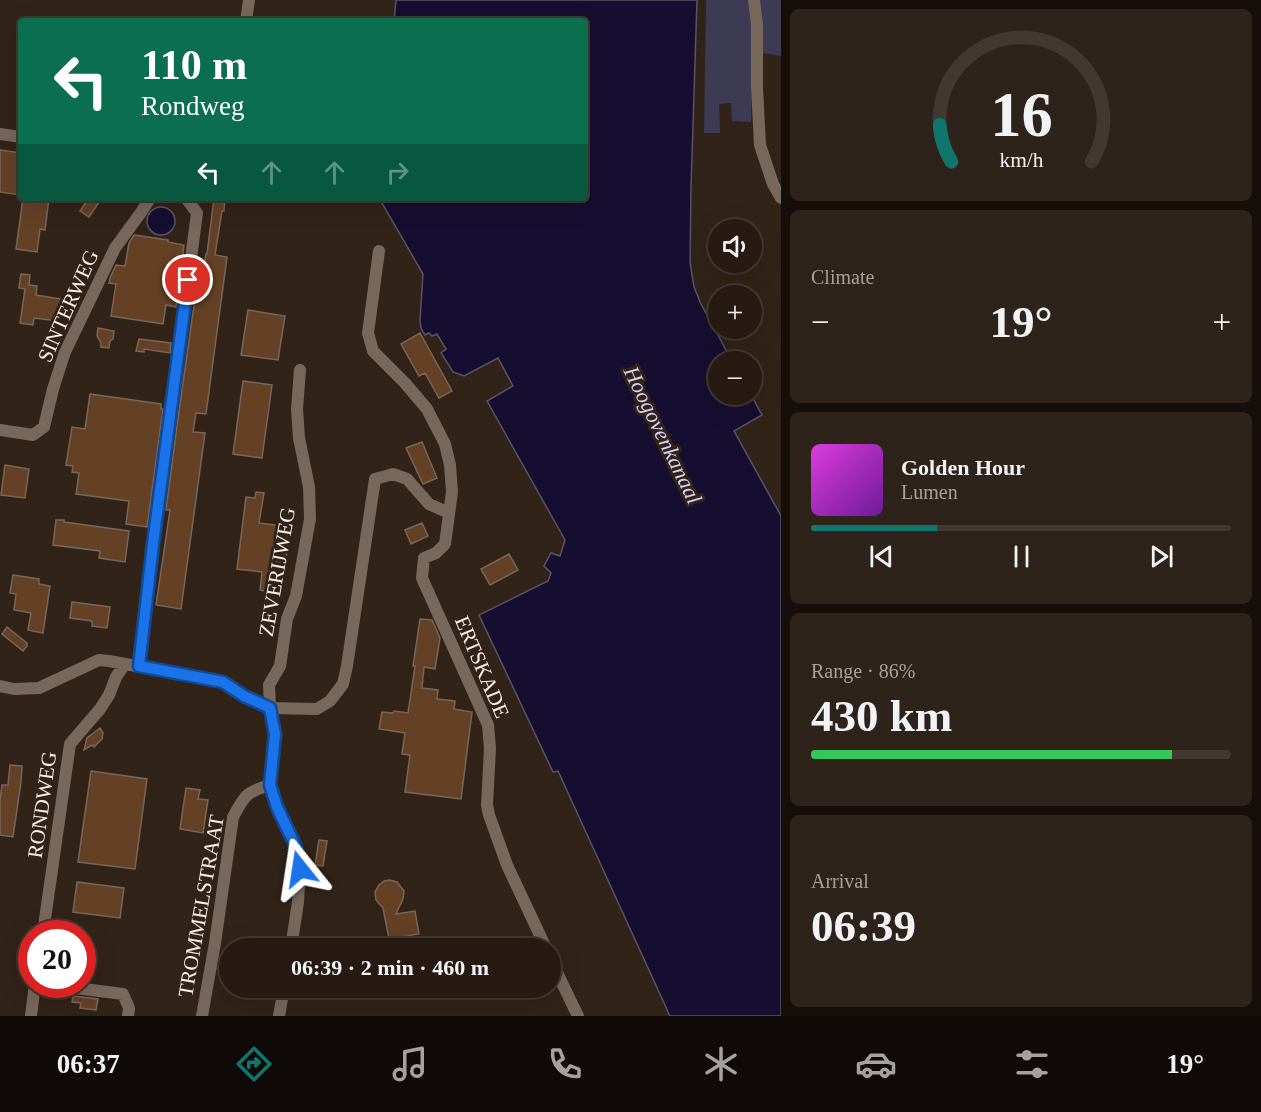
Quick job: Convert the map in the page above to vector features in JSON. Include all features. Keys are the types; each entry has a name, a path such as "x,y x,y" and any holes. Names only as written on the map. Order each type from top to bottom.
{"street":[{"path":"246,18 249,0"},
{"path":"754,0 758,25 757,87 760,145 773,184 781,198"},
{"path":"0,134 18,137"},
{"name":"SINTERWEG","path":"0,430 33,435 44,427 65,352 115,248 148,201"},
{"path":"139,666 197,213 188,201"},
{"name":"ERTSKADE","path":"379,251 368,333 373,351 428,409 445,444 450,465 452,492 445,544 436,553 424,558 422,578 488,725 490,748 487,805 489,816 507,864 541,938"},
{"name":"ZEVERIJWEG","path":"270,785 275,734 270,708 269,685 279,666 287,619 296,596 310,519 309,487 299,438 297,409 300,370"},
{"path":"0,686 14,689 39,688 99,660 223,682 244,696 270,708 317,709 330,701 343,684 348,666 375,479 393,474 407,479 429,504 449,513"},
{"name":"RONDWEG","path":"45,920 70,744 100,710 125,664"},
{"path":"270,785 277,807 296,847 300,869 293,938"},
{"name":"TROMMELSTRAAT","path":"202,1016 233,817 252,791 270,785"},
{"path":"561,981 578,1016"},
{"path":"96,991 123,994 129,1008 128,1016"},
{"path":"31,1016 33,998"},
{"path":"279,1016 282,998"}],"shaded area":[{"path":"706,0 749,0 753,27 751,122 732,121 731,103 719,104 720,133 704,133"},
{"path":"758,0 781,0 781,56 763,53"}],"water":[{"name":"Hoogovenkanaal","path":"396,0 697,0 690,262 694,287 708,317 708,339 720,339 727,351 708,351 708,405 756,405 762,415 734,431 781,516 781,1016 670,1016 558,771 553,772 479,615 548,581 551,573 544,566 551,553 560,556 565,540 487,401 513,386 498,358 464,376 453,372 441,353 446,349 437,334 425,335 420,320 423,274 381,201 588,201 588,18 394,18"},
{"path":"161,207 171,211 175,221 171,231 161,235 151,231 147,221 151,211"}],"building":[{"path":"0,150 18,153 18,195 0,192"},
{"path":"23,201 49,201 45,230 40,229 37,252 16,249"},
{"path":"87,201 100,201 89,217 80,211"},
{"path":"214,201 225,201 215,255 227,257 206,414 196,413 193,432 205,433 181,609 156,605 170,510 166,510 200,263 204,264"},
{"path":"134,235 184,245 176,307 166,305 163,324 111,316 116,284 109,283 110,278 116,265 125,266 129,243"},
{"path":"21,274 30,275 29,285 37,286 36,295 61,299 58,321 34,318 33,325 20,323 25,289 19,288"},
{"path":"248,310 285,316 278,360 241,355"},
{"path":"98,328 114,331 109,348 101,347 97,336"},
{"path":"420,333 452,391 439,398 425,373 419,376 401,344"},
{"path":"139,339 171,343 170,353 144,349 144,352 136,351"},
{"path":"243,381 272,385 262,458 233,454"},
{"path":"90,394 161,404 161,409 163,409 147,527 126,524 129,501 76,494 79,473 72,472 73,466 66,465 72,427 85,429"},
{"path":"422,442 437,478 423,484 406,448"},
{"path":"5,465 29,469 25,498 1,495"},
{"path":"256,492 264,493 259,523 291,527 283,576 271,574 269,592 260,590 262,572 237,569 246,497 255,498"},
{"path":"56,520 129,531 125,562 99,558 100,551 53,545"},
{"path":"422,523 428,536 411,544 405,530"},
{"path":"509,554 518,570 490,585 481,569"},
{"path":"13,575 39,579 39,584 50,586 43,633 28,630 31,613 14,610 16,594 10,593"},
{"path":"72,602 110,607 107,628 92,626 92,621 70,618"},
{"path":"420,619 432,620 440,638 435,669 424,667 422,688 438,690 437,699 455,701 454,709 472,712 461,799 405,792 410,755 402,754 405,733 379,729 382,712 408,713"},
{"path":"7,627 27,643 23,651 2,634"},
{"path":"100,728 103,733 102,739 94,747 92,745 84,750 87,738"},
{"path":"10,765 22,766 13,837 0,835 2,785 8,785"},
{"path":"91,771 147,779 135,869 78,862"},
{"path":"186,788 200,790 198,799 208,800 203,833 180,829"},
{"path":"319,840 327,841 323,866 315,865"},
{"path":"384,881 397,882 404,891 396,914 415,911 419,934 389,938 383,908 376,900 375,892"},
{"path":"77,882 124,888 120,918 73,912"},
{"path":"73,998 98,999 96,1010 80,1008 81,1003 72,1002"}],"route":[{"path":"188,280 139,666 223,682 244,696 270,708 275,734 270,785 277,807 296,847 300,869"}]}
